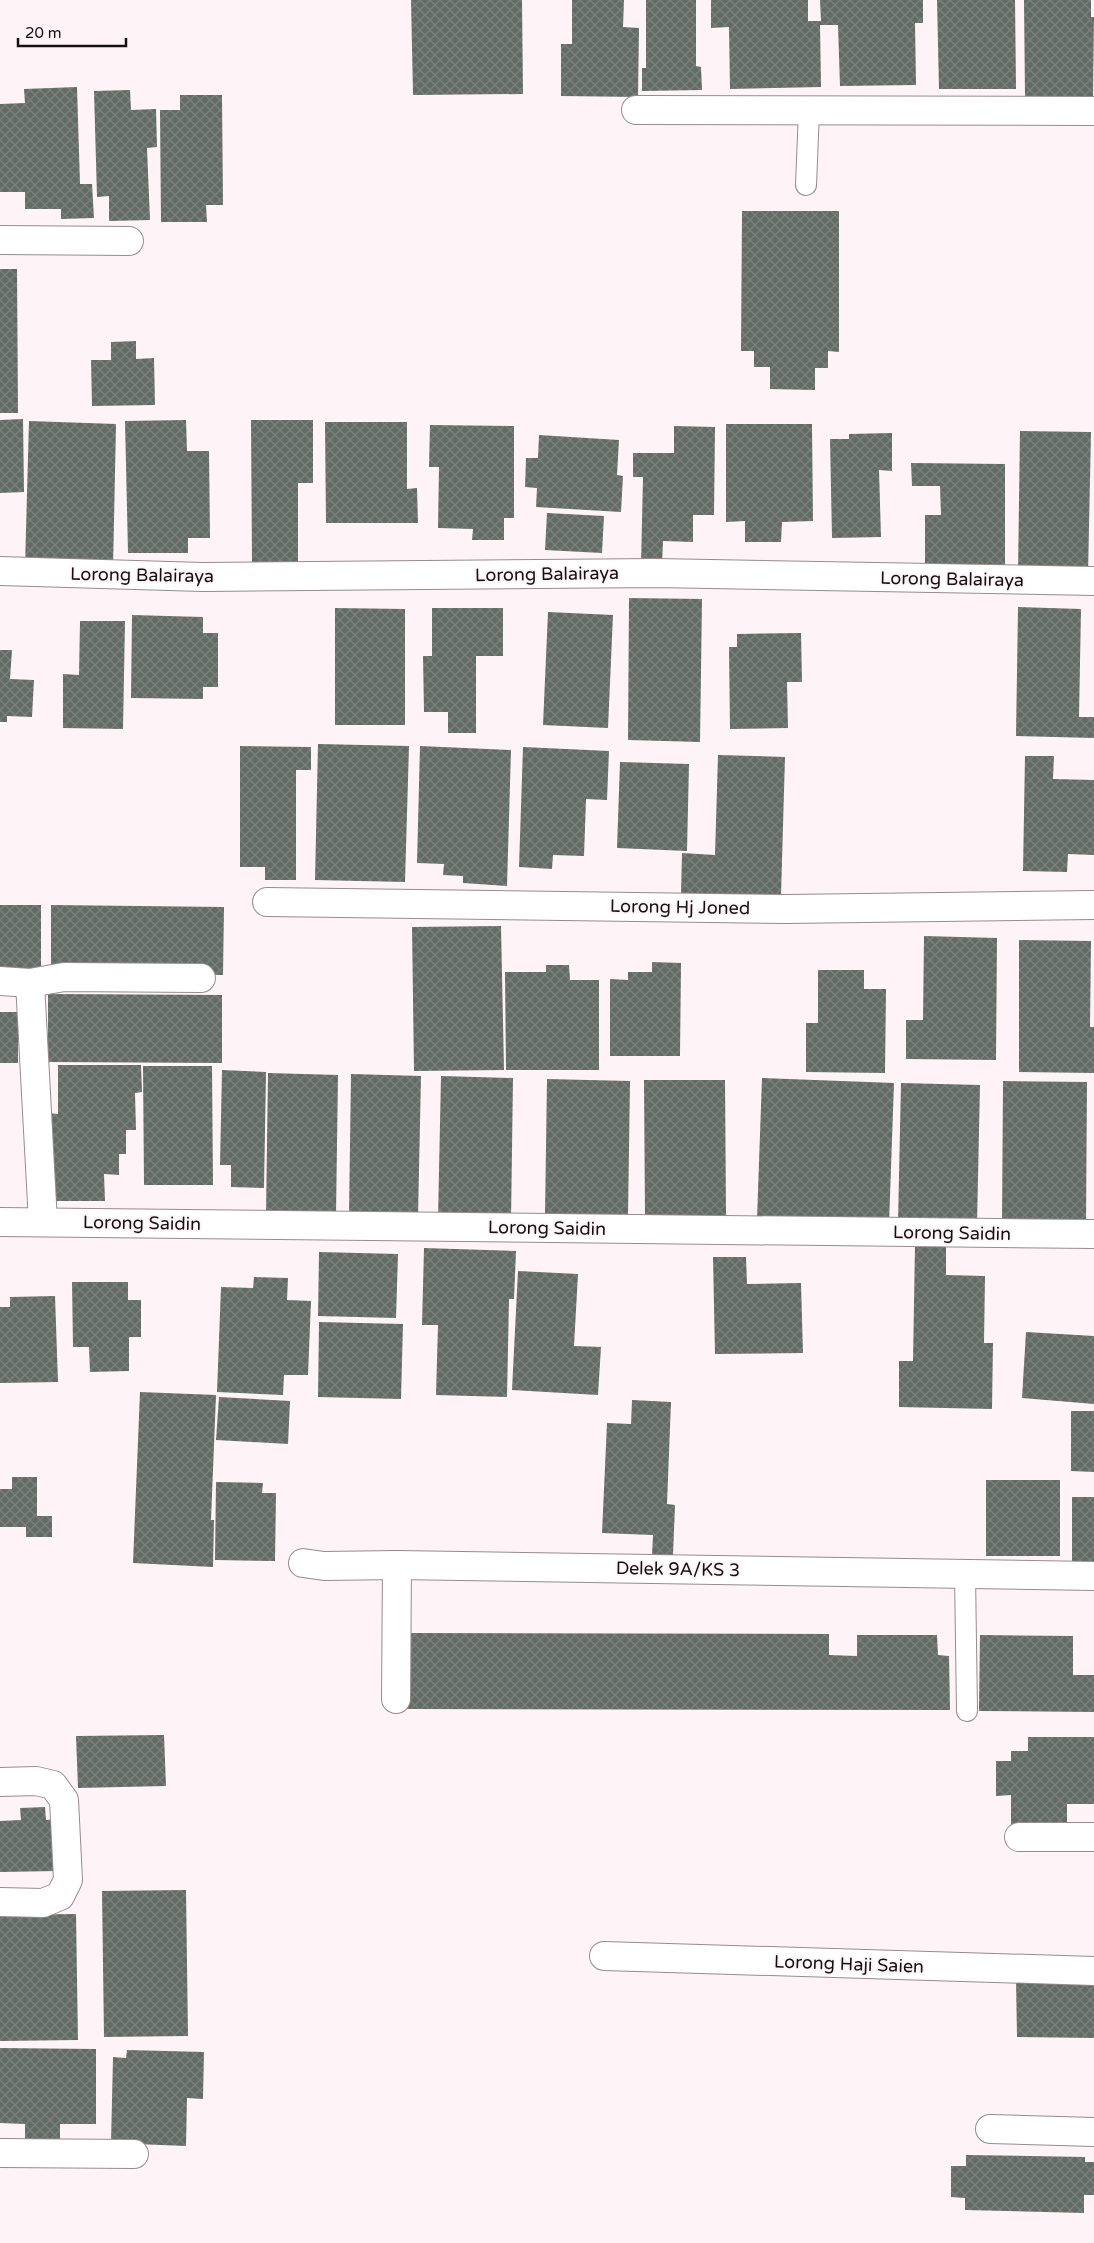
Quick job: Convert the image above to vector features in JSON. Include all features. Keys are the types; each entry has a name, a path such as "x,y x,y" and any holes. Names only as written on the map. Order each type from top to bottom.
{"street":[{"path":"636,110 1094,111"},
{"path":"0,240 129,241"},
{"name":"Lorong Balairaya","path":"0,571 203,577 656,573 1094,581"},
{"name":"Lorong Hj Joned","path":"266,902 786,908 1094,904"},
{"path":"0,981 30,983 64,977 200,978"},
{"path":"30,983 43,1222"},
{"name":"Lorong Saidin","path":"0,1222 1094,1234"},
{"name":"Delek 9A/KS 3","path":"303,1563 324,1566 397,1565 1094,1576"},
{"path":"396,1699 397,1565"},
{"path":"0,1782 36,1781 53,1785 64,1800 68,1880 60,1896 44,1903 0,1902"},
{"path":"1018,1837 1094,1838"},
{"name":"Lorong Haji Saien","path":"604,1956 1094,1972"},
{"path":"990,2129 1094,2132"},
{"path":"0,2153 134,2154"}],"lane":[{"path":"806,186 809,111"},
{"path":"964,1574 967,1711"}],"building":[{"path":"411,0 522,0 523,94 413,95"},
{"path":"572,0 624,0 623,27 639,28 638,97 561,96 561,44 572,44"},
{"path":"646,0 696,0 696,66 701,67 702,90 642,91 642,68 646,68"},
{"path":"711,0 808,0 808,21 821,21 820,0 923,0 923,23 915,23 916,85 840,86 838,25 820,25 821,87 730,89 729,27 711,28"},
{"path":"937,0 1015,0 1016,89 939,89"},
{"path":"1024,0 1091,0 1091,17 1094,17 1093,96 1025,97"},
{"path":"77,87 80,184 92,184 94,218 61,219 61,209 25,209 25,192 0,192 0,104 25,103 24,89"},
{"path":"130,90 131,110 156,109 157,147 147,148 150,220 109,221 109,196 97,197 94,91"},
{"path":"180,95 222,95 223,205 206,205 207,222 161,222 160,110 180,110"},
{"path":"742,211 839,211 839,352 828,351 828,368 815,368 815,390 770,389 770,367 754,367 754,351 741,351"},
{"path":"0,269 17,269 18,413 0,413"},
{"path":"136,341 136,359 154,358 155,405 92,406 91,360 111,360 111,342"},
{"path":"23,419 24,492 0,493 0,420"},
{"path":"186,420 187,451 209,451 210,538 188,538 188,553 128,553 125,421"},
{"path":"251,420 313,420 313,483 298,483 298,565 252,565"},
{"path":"29,421 116,424 113,569 25,567"},
{"path":"325,422 407,422 407,489 417,488 418,523 326,523"},
{"path":"726,424 812,424 813,521 782,522 781,542 745,542 745,521 726,522"},
{"path":"430,425 514,426 514,518 504,518 504,540 472,540 473,529 438,528 439,467 429,467"},
{"path":"674,426 715,427 714,515 693,515 693,542 663,541 662,565 641,565 643,477 633,477 633,453 674,453"},
{"path":"1020,431 1091,432 1088,575 1018,573"},
{"path":"892,433 892,471 879,470 881,537 832,538 830,439 849,439 849,434"},
{"path":"539,435 619,440 617,475 623,476 621,512 536,507 537,488 525,487 526,458 538,458"},
{"path":"911,463 1005,464 1005,571 925,571 925,515 941,515 940,486 912,486"},
{"path":"547,513 604,516 602,553 545,550"},
{"path":"629,598 702,599 700,742 628,740"},
{"path":"1018,607 1081,609 1079,717 1094,717 1094,738 1016,736"},
{"path":"335,608 405,609 405,725 335,725"},
{"path":"432,608 503,608 503,656 476,656 476,733 448,733 448,712 424,712 423,656 432,656"},
{"path":"548,612 613,615 608,728 543,725"},
{"path":"132,615 203,617 203,633 218,633 218,687 203,687 203,699 131,698"},
{"path":"80,621 125,621 123,729 63,728 63,674 79,675"},
{"path":"801,633 802,682 787,682 788,728 730,729 729,647 737,647 737,634"},
{"path":"0,650 12,650 10,679 34,680 32,717 7,716 7,722 0,722"},
{"path":"318,744 409,746 405,882 315,880"},
{"path":"240,746 311,747 311,770 296,770 296,880 265,880 265,867 240,867"},
{"path":"420,746 511,750 507,886 463,883 463,876 443,875 444,864 417,863"},
{"path":"523,747 609,751 607,800 586,799 584,856 553,855 552,869 519,867"},
{"path":"718,755 785,757 781,896 681,893 682,853 715,855"},
{"path":"1025,756 1054,756 1053,779 1094,780 1094,855 1068,854 1067,872 1023,871"},
{"path":"620,762 689,764 687,851 617,848"},
{"path":"0,905 41,905 41,970 0,970"},
{"path":"51,905 224,907 223,975 51,972"},
{"path":"501,926 504,1070 414,1071 412,927"},
{"path":"924,936 997,938 996,1060 906,1059 906,1020 923,1020"},
{"path":"1019,940 1091,941 1090,1027 1094,1027 1094,1073 1019,1072"},
{"path":"652,962 681,963 680,1056 610,1056 610,979 628,980 628,972 652,972"},
{"path":"546,965 569,965 570,980 599,980 599,1070 506,1070 505,972 546,972"},
{"path":"818,970 864,970 864,989 886,989 885,1073 806,1072 806,1023 818,1023"},
{"path":"48,994 222,995 222,1063 48,1062"},
{"path":"0,1012 18,1012 18,1063 0,1063"},
{"path":"58,1065 141,1065 142,1092 135,1093 136,1130 126,1130 126,1154 119,1154 119,1175 104,1174 105,1201 49,1201 49,1113 58,1114"},
{"path":"143,1066 212,1066 213,1185 144,1185"},
{"path":"222,1070 266,1072 264,1188 231,1187 231,1165 220,1165"},
{"path":"268,1073 338,1075 336,1215 266,1214"},
{"path":"351,1074 421,1076 418,1217 349,1215"},
{"path":"441,1076 513,1078 511,1221 438,1219"},
{"path":"762,1078 894,1083 889,1224 757,1219"},
{"path":"547,1079 630,1081 628,1216 545,1215"},
{"path":"644,1080 725,1080 726,1216 645,1216"},
{"path":"1003,1081 1087,1082 1086,1223 1002,1222"},
{"path":"901,1083 980,1085 977,1225 898,1223"},
{"path":"915,1246 946,1247 946,1275 985,1276 984,1343 993,1343 992,1409 899,1407 899,1361 913,1361"},
{"path":"424,1248 516,1251 514,1299 509,1299 507,1397 436,1395 438,1325 422,1325"},
{"path":"319,1252 398,1254 396,1318 318,1316"},
{"path":"713,1257 746,1257 747,1284 801,1283 803,1353 715,1354"},
{"path":"518,1271 578,1274 574,1346 601,1347 598,1395 512,1390"},
{"path":"254,1277 288,1278 287,1300 311,1301 308,1375 284,1375 283,1395 217,1392 221,1287 253,1288"},
{"path":"72,1282 128,1282 128,1300 141,1300 141,1337 129,1337 129,1371 90,1372 89,1347 73,1347"},
{"path":"55,1296 58,1382 0,1383 0,1307 10,1307 10,1297"},
{"path":"319,1322 403,1324 401,1399 318,1397"},
{"path":"1026,1332 1094,1336 1094,1404 1022,1398"},
{"path":"140,1392 216,1395 211,1520 214,1520 213,1567 133,1563"},
{"path":"219,1397 290,1401 288,1444 216,1440"},
{"path":"632,1400 671,1402 667,1504 675,1505 673,1556 652,1555 653,1535 602,1533 607,1423 631,1424"},
{"path":"1071,1411 1094,1411 1094,1472 1071,1471"},
{"path":"12,1477 37,1477 37,1516 52,1516 52,1537 26,1537 26,1527 0,1527 0,1489 12,1489"},
{"path":"986,1480 1060,1480 1060,1556 986,1556"},
{"path":"216,1482 263,1483 262,1493 276,1493 275,1561 215,1560"},
{"path":"1072,1497 1094,1497 1094,1569 1072,1569"},
{"path":"403,1633 829,1634 829,1655 857,1656 857,1635 937,1635 938,1655 949,1656 950,1710 404,1709"},
{"path":"980,1635 1073,1636 1073,1675 1094,1675 1094,1712 979,1711"},
{"path":"164,1735 166,1786 78,1788 76,1736"},
{"path":"1028,1737 1094,1737 1094,1804 1067,1804 1067,1829 1011,1830 1011,1795 996,1796 996,1761 1011,1761 1011,1751 1028,1751"},
{"path":"45,1807 46,1820 57,1819 58,1871 0,1872 0,1821 21,1820 20,1808"},
{"path":"186,1890 188,2036 104,2037 102,1891"},
{"path":"76,1914 78,2040 0,2041 0,1915"},
{"path":"1016,1979 1094,1980 1094,2038 1017,2037"},
{"path":"0,2048 96,2049 96,2124 60,2124 60,2140 25,2140 25,2124 0,2123"},
{"path":"127,2050 204,2052 203,2099 187,2098 186,2146 111,2143 113,2057 126,2058"},
{"path":"966,2155 1085,2157 1085,2162 1094,2162 1094,2195 1084,2195 1084,2213 965,2210 965,2198 951,2197 951,2166 966,2166"}]}
